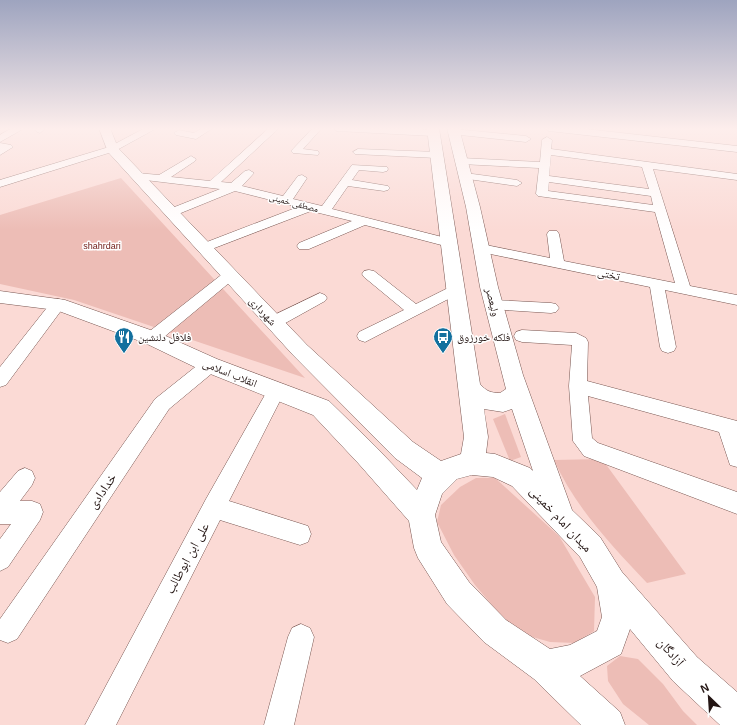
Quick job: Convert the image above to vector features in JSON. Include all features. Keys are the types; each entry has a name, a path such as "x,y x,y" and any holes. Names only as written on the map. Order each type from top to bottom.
{"main road":[{"name":"شهرداری","path":"124,162 300,350 404,450 441,476"},
{"path":"438,162 476,437 472,463"},
{"name":"ولیعصر","path":"462,162 494,305 516,389 561,517"},
{"name":"انقلاب اسلامی","path":"0,297 58,304 152,338 210,365 320,408 367,455 422,515"},
{"path":"468,386 475,396 489,402 503,404 512,398 516,389"},
{"name":"میدان امام خمینی","path":"472,463 495,466 521,477 590,547 611,583 618,618 609,642 575,661 546,667 495,631 458,593 428,548 422,515 431,487 441,476 450,469 472,463"},
{"name":"آزادگان","path":"611,583 685,669 737,716"},
{"path":"546,667 607,725"}],"street":[{"path":"0,184 71,162"},
{"path":"160,179 187,162"},
{"path":"212,185 238,162"},
{"path":"463,168 519,162"},
{"path":"545,162 542,194 660,209"},
{"path":"558,162 583,167"},
{"path":"615,162 649,171 737,177"},
{"path":"325,211 357,167 383,169"},
{"path":"463,168 517,183"},
{"path":"635,174 649,171"},
{"path":"649,171 684,289"},
{"path":"171,213 234,187 249,173"},
{"name":"مصطفی خمینی","path":"137,176 234,187 449,243"},
{"path":"286,200 302,178"},
{"path":"543,178 655,193"},
{"path":"346,182 384,188"},
{"path":"204,248 310,207"},
{"path":"304,246 363,221"},
{"path":"553,234 558,264"},
{"name":"تختی","path":"481,248 737,300"},
{"path":"370,274 415,311"},
{"path":"152,338 230,275"},
{"path":"657,284 668,347"},
{"path":"365,336 455,290"},
{"path":"274,322 320,298"},
{"path":"0,380 8,358 58,304"},
{"path":"494,305 551,308"},
{"path":"522,336 576,339 580,342 578,386 583,441 591,450 737,503"},
{"name":"خدادادی","path":"8,630 162,404 210,365"},
{"path":"578,386 732,427 737,458"},
{"name":"علی ابن ابوطالب","path":"100,725 214,506 276,391"},
{"path":"0,509 25,478"},
{"path":"214,506 300,534"},
{"path":"0,513 32,512 0,558"},
{"path":"279,725 301,638"}],"green space":[{"name":"shahrdari","path":"121,178 305,378 74,300 0,284 0,215"},
{"path":"505,414 521,457 510,461 493,419"},
{"path":"602,459 686,574 647,583 583,510 572,494 554,460"},
{"path":"476,478 495,478 559,536 595,597 594,631 575,643 550,642 515,632 475,585 454,555 437,522 441,505 460,487"},
{"path":"620,656 638,659 663,684 683,711 697,725 649,725 623,704 608,681 607,666"}],"place":[{"name":"فلافل دلنشین","path":"124,354"},
{"name":"فلکه خورزوق","path":"443,354"}]}
